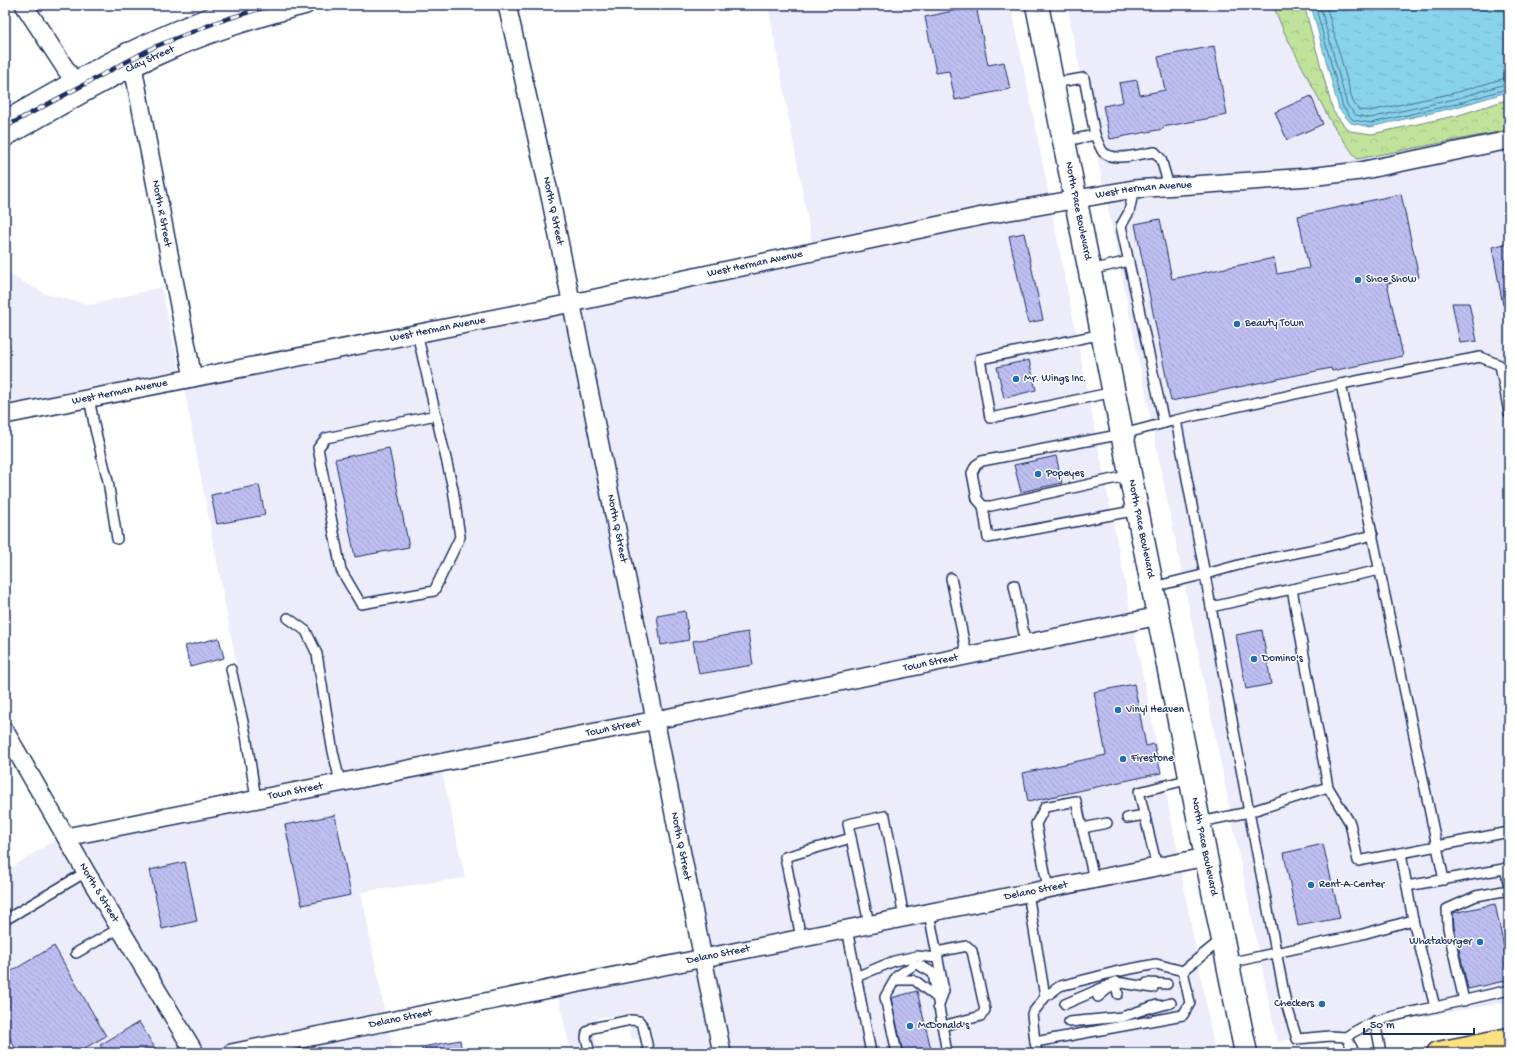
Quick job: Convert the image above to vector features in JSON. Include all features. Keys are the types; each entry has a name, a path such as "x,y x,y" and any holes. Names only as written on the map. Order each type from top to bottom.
{"main road":[{"name":"North Pace Boulevard","path":"1037,5 1246,1053"},
{"path":"1438,1053 1509,1039"}],"street":[{"path":"24,5 73,80"},
{"name":"Clay Street","path":"5,120 128,50 182,27 245,5"},
{"name":"Clay Street","path":"5,138 60,106 133,67 208,34 306,5"},
{"name":"North Q Street","path":"507,5 548,185 722,1053"},
{"name":"North R Street","path":"128,50 133,67 194,378"},
{"name":"West Herman Avenue","path":"5,415 572,303 986,215 1134,189 1309,177 1360,171 1509,140"},
{"name":"Town Street","path":"66,837 656,720 1159,616"},
{"name":"North S Street","path":"5,731 86,872 195,1053"},
{"name":"Delano Street","path":"231,1053 929,912 1048,890 1094,879 1206,857"}],"lane":[{"path":"1053,84 1084,78 1095,135 1103,152 1116,158 1155,152 1161,159 1169,186"},
{"path":"1064,141 1095,135"},
{"path":"1134,189 1129,212 1121,226 1164,423"},
{"path":"1090,270 1129,261"},
{"path":"417,333 436,415 453,489 460,537 434,591 361,604 341,570 318,448 326,438 436,415"},
{"path":"1103,334 980,359 990,418 1114,392"},
{"path":"1138,510 988,538 983,506 977,499 972,473 976,465 982,461 1123,434 1176,420 1341,384 1480,357 1500,366 1509,413"},
{"path":"1341,384 1444,880"},
{"path":"89,398 108,481 116,539"},
{"path":"1176,420 1276,953 1286,1003 1297,1039 1330,1036 1346,1037 1359,1028 1375,1021 1509,990"},
{"path":"983,506 991,506 1131,475"},
{"path":"1153,587 1246,563 1325,547 1373,535"},
{"path":"1212,607 1380,570"},
{"path":"951,578 968,656"},
{"path":"1014,585 1026,644"},
{"path":"1292,589 1328,787 1350,823 1358,861 1509,832"},
{"path":"288,618 306,631 317,654 332,747 340,782"},
{"path":"231,669 246,735 256,799"},
{"path":"1157,867 1139,792 1192,779"},
{"path":"1200,822 1249,812 1328,787"},
{"path":"1048,890 1036,824 1045,806 1076,800 1094,879"},
{"path":"1127,818 1145,815"},
{"path":"869,924 848,824 884,816 904,918"},
{"path":"1083,828 1107,823"},
{"path":"801,938 785,857 851,838"},
{"path":"1401,853 1413,920 1435,1007"},
{"path":"1407,886 1507,868 1509,888 1476,896 1447,909 1448,928 1464,1001"},
{"path":"5,920 86,872"},
{"path":"1028,893 1045,997"},
{"path":"929,912 944,991 938,1007"},
{"path":"1228,964 1359,935 1413,920"},
{"path":"76,953 120,928"},
{"path":"847,929 871,1053"},
{"path":"1183,971 1223,938"},
{"path":"856,976 894,961 917,956 937,955 968,946 972,951 985,1010 981,1016 942,1026"},
{"path":"1037,1053 1032,1014 1045,997 1060,986 1115,972 1156,964 1183,971"},
{"path":"897,1053 885,997 897,976 916,965 933,973 947,1053"},
{"path":"1069,1022 1183,1015 1190,1003 1183,971"},
{"path":"1115,972 1118,994"},
{"path":"895,980 914,981 936,996"},
{"path":"1116,982 1134,991"},
{"path":"1098,997 1116,982"},
{"path":"1064,1004 1116,982 1167,984"},
{"path":"1080,1001 1116,982 1153,988"},
{"path":"1035,1042 1171,1003"},
{"path":"1084,1018 1122,1018 1157,1005"},
{"path":"1103,1015 1122,1018 1137,1009"},
{"path":"590,1053 586,1038 587,1032 592,1028 631,1020 639,1021 643,1026 649,1053"},
{"path":"1375,1021 1381,1053"},
{"path":"1346,1037 1355,1053"}],"shaded area":[{"path":"768,5 1011,5 1049,195 812,243"},
{"path":"1067,5 1273,5 1284,32 1332,124 1357,159 1509,131 1359,162 1308,168 1150,179 1103,186"},
{"path":"1509,149 1509,1002 1277,1042 1107,203 1153,196 1362,179"},
{"path":"1052,212 1131,613 662,710 581,310 988,224"},
{"path":"5,272 45,294 91,305 161,287 180,372 5,406"},
{"path":"566,312 647,713 242,793 260,788 184,388"},
{"path":"1134,630 1178,854 709,948 665,727"},
{"path":"442,771 465,878 361,892 385,1013 202,1050 79,843"},
{"path":"58,838 61,846 63,846 186,1053 5,1053 5,872"},
{"path":"1181,871 1215,1052 729,1053 712,965"},
{"path":"697,967 714,1053 644,1053 644,1046 637,1039 630,1038 629,1023 621,1016 599,1017 593,1025 598,1053 571,1053 558,996"},
{"path":"388,1030 394,1053 274,1053"}],"green space":[{"path":"1273,5 1304,5 1333,111 1350,131 1372,134 1459,115 1509,99 1509,130 1357,159 1332,124 1284,32"}],"water":[{"path":"1311,5 1508,5 1509,88 1507,92 1457,107 1370,127 1351,123 1339,109"}],"building":[{"path":"976,6 988,65 1004,62 1010,89 955,100 949,71 936,73 925,17"},
{"path":"1214,46 1227,115 1110,139 1103,106 1123,102 1119,83 1137,80 1140,95 1165,90 1158,57"},
{"path":"1311,96 1323,124 1287,140 1275,112"},
{"path":"1401,194 1419,277 1387,283 1403,356 1332,371 1331,368 1171,401 1135,224 1160,219 1172,279 1274,258 1277,274 1309,268 1298,216"},
{"path":"1024,233 1043,320 1028,323 1009,236"},
{"path":"1509,243 1509,305 1503,305 1492,247"},
{"path":"1452,303 1469,303 1477,341 1460,343"},
{"name":"Mr. Wings Inc.","path":"1029,360 1036,390 1004,398 997,367"},
{"path":"389,448 409,547 355,557 335,459"},
{"name":"Popeyes","path":"1056,456 1062,483 1021,492 1014,465"},
{"path":"259,485 265,515 217,524 211,495"},
{"path":"685,611 689,640 661,645 657,616"},
{"name":"Domino's","path":"1262,630 1271,684 1246,689 1236,635"},
{"path":"748,632 753,665 699,674 693,641"},
{"path":"219,638 224,658 190,667 185,646"},
{"name":"Firestone","path":"1134,684 1146,746 1154,744 1161,773 1028,802 1023,773 1106,755 1094,692"},
{"path":"335,815 351,895 302,905 285,825"},
{"name":"Rent-A-Center","path":"1323,844 1340,918 1298,926 1284,853"},
{"path":"185,862 197,921 162,929 150,870"},
{"name":"Whataburger","path":"1495,904 1509,971 1509,980 1468,989 1454,927 1453,913"},
{"path":"54,946 106,1036 76,1053 18,1053 5,1030 5,975"},
{"name":"McDonald's","path":"917,991 932,1053 903,1053 891,998"},
{"path":"139,1022 158,1053 105,1053 100,1045"},
{"path":"460,1040 462,1053 422,1053 422,1047"}],"railway":[{"path":"5,127 154,47 217,22 272,5"}],"place":[{"name":"Shoe Show","path":"1358,280"},
{"name":"Beauty Town","path":"1237,324"},
{"name":"Mr. Wings Inc.","path":"1016,379"},
{"name":"Popeyes","path":"1038,474"},
{"name":"Domino's","path":"1254,659"},
{"name":"Vinyl Heaven","path":"1118,710"},
{"name":"Firestone","path":"1123,759"},
{"name":"Rent-A-Center","path":"1311,885"},
{"name":"Whataburger","path":"1480,942"},
{"name":"Checkers","path":"1322,1004"},
{"name":"McDonald's","path":"910,1026"}]}
